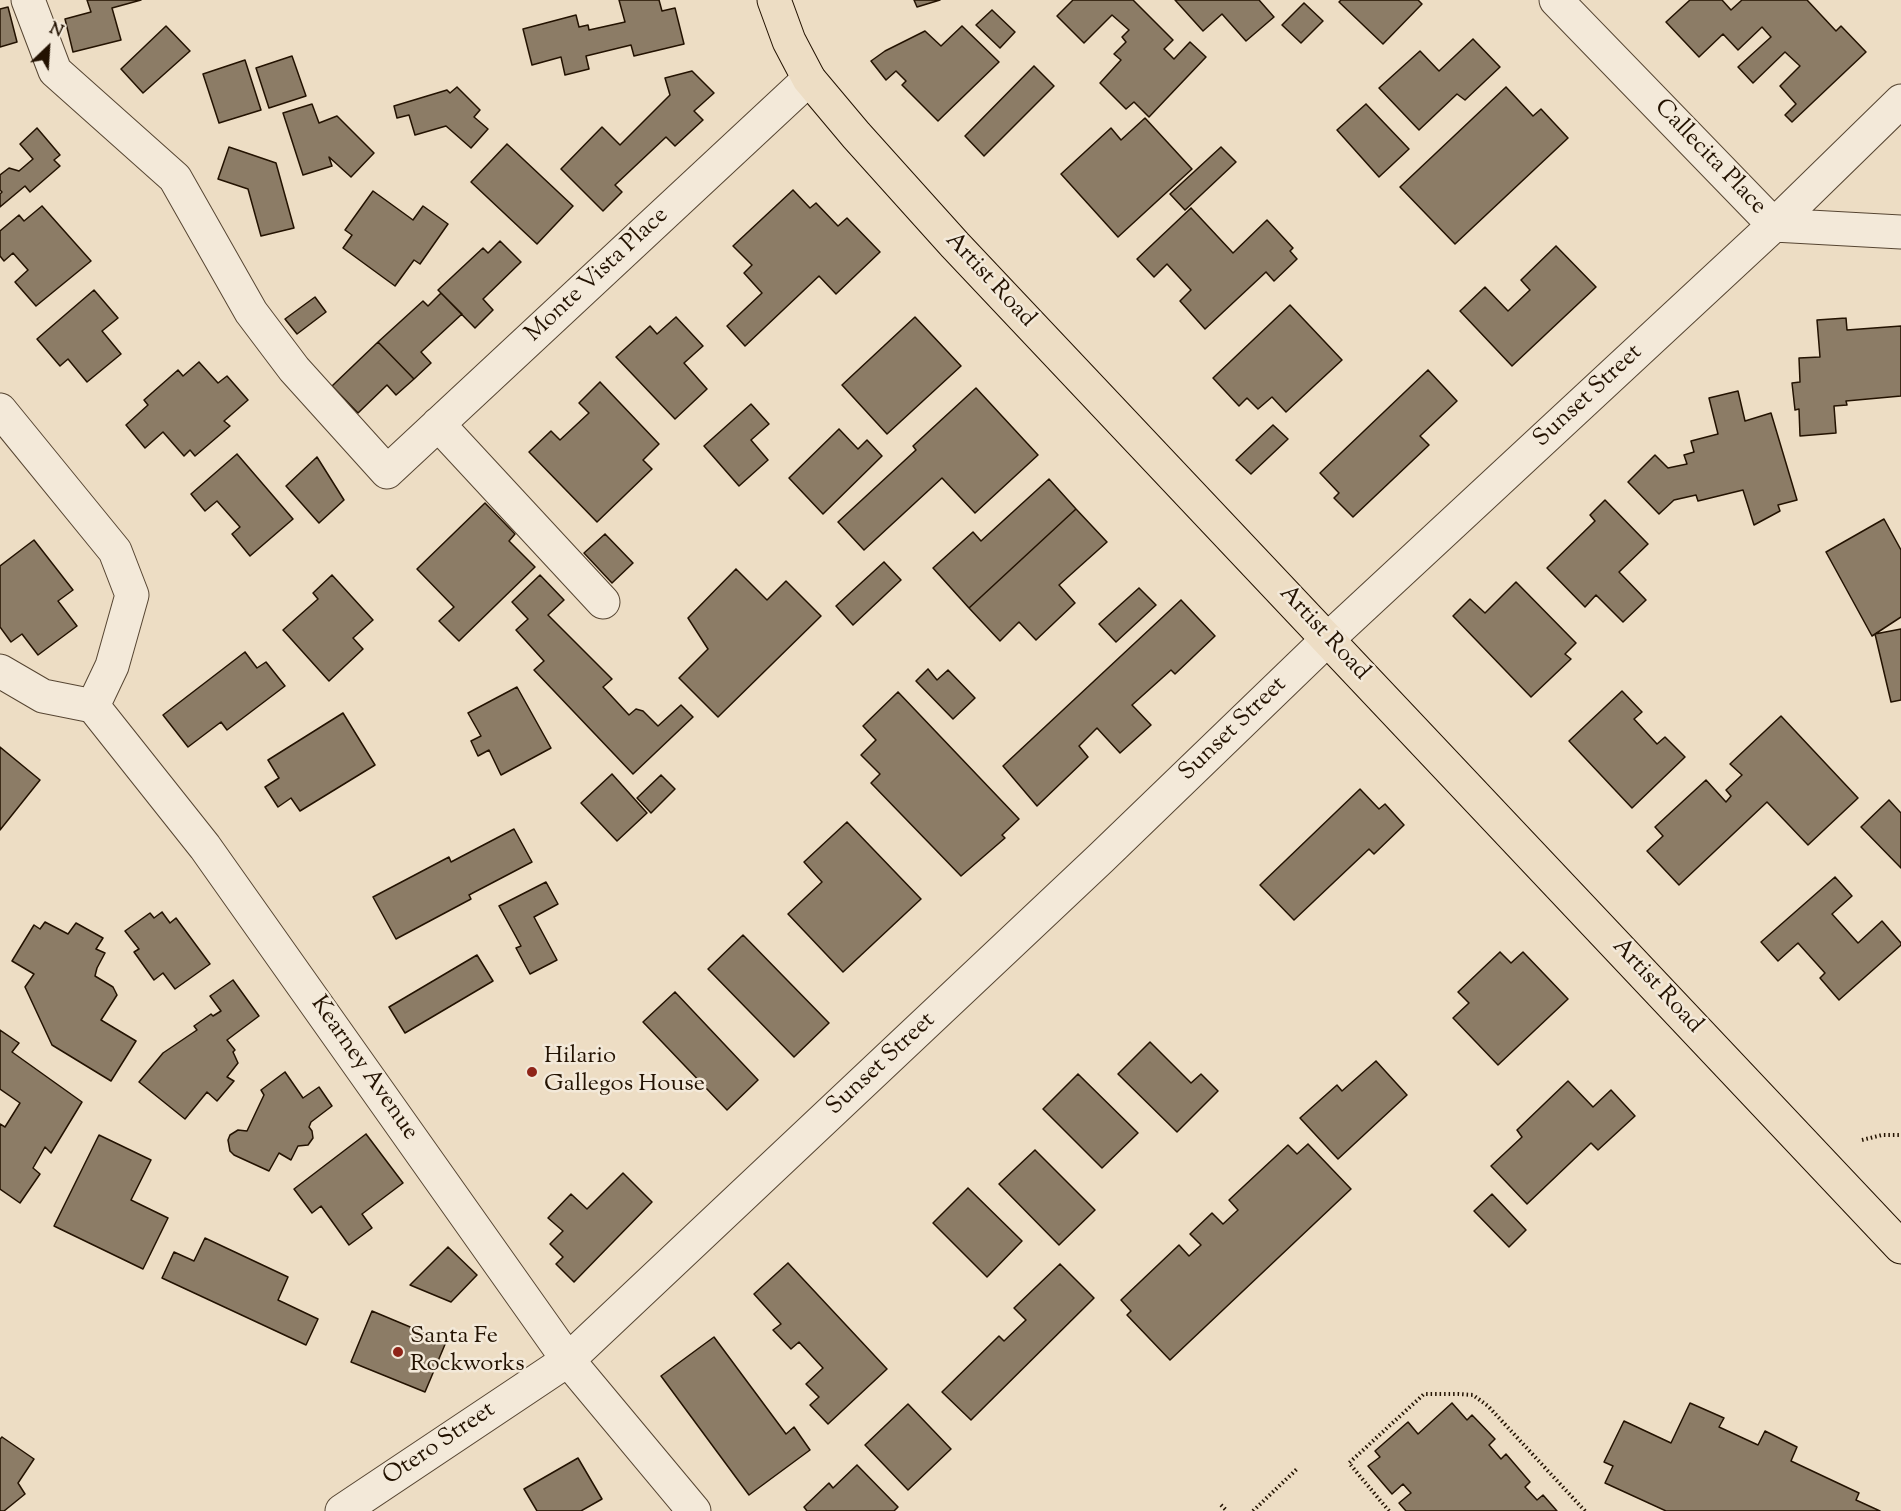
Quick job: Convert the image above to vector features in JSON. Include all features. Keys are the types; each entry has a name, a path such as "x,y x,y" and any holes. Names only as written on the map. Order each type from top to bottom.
{"main road":[{"name":"Artist Road","path":"774,0 789,41 809,79 955,245 1901,1247"}],"street":[{"name":"Monte Vista Place","path":"28,0 55,71 175,178 252,312 294,369 387,472 809,79"},
{"name":"Callecita Place","path":"1556,0 1774,225 1901,232"},
{"name":"Sunset Street","path":"568,1360 1110,850 1328,639 1774,225 1901,100"},
{"path":"0,410 115,551 132,595 112,666 93,706 43,696 0,671"},
{"path":"438,424 603,602"},
{"name":"Kearney Avenue","path":"93,706 205,847 568,1360 694,1511"},
{"name":"Otero Street","path":"342,1511 568,1360"}],"path":[{"path":"1862,1140 1901,1135"},
{"path":"1389,1511 1349,1463 1424,1394 1459,1394 1473,1395 1488,1406 1585,1511"},
{"path":"1252,1511 1299,1468"},
{"path":"1221,1505 1227,1511"}],"building":[{"path":"87,0 141,0 112,8 121,40 73,52 65,19 91,12"},
{"path":"619,0 659,0 662,11 675,8 684,44 634,56 631,45 586,56 589,69 565,75 561,57 532,65 523,29 576,15 579,27 588,25 589,30 625,22"},
{"path":"914,0 940,0 917,7"},
{"path":"1073,0 1133,0 1173,40 1164,49 1174,59 1190,42 1206,57 1149,117 1134,102 1126,109 1100,83 1121,60 1114,54 1126,42 1122,37 1129,30 1112,15 1084,43 1057,16"},
{"path":"1175,0 1259,0 1274,17 1246,41 1222,14 1203,31"},
{"path":"1341,0 1418,0 1422,4 1383,44 1339,2"},
{"path":"1690,0 1722,0 1731,10 1742,0 1807,0 1836,31 1841,26 1866,52 1792,122 1785,115 1796,104 1780,86 1800,66 1785,52 1753,83 1738,67 1771,37 1762,27 1738,50 1723,34 1699,57 1666,22"},
{"path":"1304,3 1323,21 1301,43 1282,25"},
{"path":"8,7 17,42 0,47 0,9"},
{"path":"992,10 1015,32 1000,48 976,25"},
{"path":"166,26 190,51 143,93 121,69"},
{"path":"962,26 999,62 938,121 902,85 906,81 896,71 886,80 871,61 885,51 925,31 941,46"},
{"path":"1473,39 1500,67 1465,100 1457,94 1419,130 1379,88 1420,51 1439,71"},
{"path":"292,56 306,96 269,108 256,68"},
{"path":"245,60 261,110 219,123 203,74"},
{"path":"1034,66 1054,86 984,156 965,136"},
{"path":"692,71 714,93 694,111 703,120 675,146 666,137 615,185 622,192 603,211 561,169 602,127 620,145 670,95 665,78"},
{"path":"457,87 480,110 474,117 488,129 471,148 446,126 415,135 409,115 397,118 394,106 447,90 450,93"},
{"path":"1506,87 1533,116 1541,109 1568,138 1455,244 1400,187"},
{"path":"312,104 319,123 337,116 374,153 351,177 329,157 332,166 303,175 283,113"},
{"path":"1366,104 1409,149 1379,177 1337,130"},
{"path":"1145,118 1192,169 1118,237 1061,174 1111,128 1121,140"},
{"path":"37,128 60,155 54,160 60,166 30,192 25,186 0,207 2,192 0,175 9,168 19,171 33,159 20,144"},
{"path":"507,144 573,206 537,244 471,182"},
{"path":"229,147 276,163 294,228 261,236 248,189 218,179"},
{"path":"1221,147 1236,162 1185,210 1170,194"},
{"path":"793,190 810,208 816,203 838,226 847,218 880,252 836,294 819,276 745,346 727,326 762,293 744,273 752,265 733,246"},
{"path":"373,191 413,220 423,206 448,224 420,264 414,260 395,286 343,248 352,235 345,230"},
{"path":"42,206 91,261 36,306 15,282 28,270 13,253 4,261 0,256 0,231 19,215 24,221"},
{"path":"1191,208 1233,253 1267,220 1293,248 1290,251 1297,259 1274,281 1266,272 1205,329 1180,301 1191,290 1167,264 1154,277 1137,259"},
{"path":"500,241 521,262 483,299 493,310 475,328 438,290 483,248 488,253"},
{"path":"1556,246 1596,287 1512,366 1460,311 1485,287 1508,311 1530,290 1521,280"},
{"path":"94,290 118,318 102,331 121,354 87,382 68,359 60,366 37,339"},
{"path":"441,293 462,314 421,352 431,363 414,379 378,342 423,301 428,306"},
{"path":"315,297 326,312 297,334 285,319"},
{"path":"1290,305 1342,360 1286,412 1272,397 1258,409 1247,398 1239,406 1213,378"},
{"path":"676,317 703,346 684,363 707,389 675,419 616,357 650,326 657,334"},
{"path":"915,317 961,366 887,434 842,385"},
{"path":"1846,318 1847,330 1901,326 1901,396 1846,401 1847,405 1834,406 1836,433 1800,436 1799,409 1795,410 1792,383 1800,382 1799,358 1820,357 1817,320"},
{"path":"378,342 414,379 396,395 387,385 358,413 332,386"},
{"path":"199,362 218,383 227,376 248,400 224,421 230,426 195,456 190,450 184,456 163,432 145,448 126,425 148,405 144,400 178,370 183,376"},
{"path":"1428,370 1457,401 1420,436 1429,445 1353,517 1334,498 1339,493 1320,473"},
{"path":"600,382 659,444 643,460 652,469 597,522 529,452 551,431 560,440 589,413 579,403"},
{"path":"976,388 1038,455 975,513 942,478 864,550 838,522 916,450 913,446"},
{"path":"1738,391 1745,421 1771,413 1797,500 1778,505 1780,511 1754,525 1743,490 1698,501 1696,495 1674,500 1659,514 1628,482 1655,455 1668,468 1687,464 1684,455 1694,452 1691,441 1718,434 1709,398"},
{"path":"751,404 769,424 751,440 768,460 739,486 704,446"},
{"path":"1273,425 1288,439 1251,474 1236,460"},
{"path":"839,429 858,449 867,440 882,456 823,514 789,478"},
{"path":"237,454 293,519 250,556 232,534 240,527 217,501 205,511 191,494"},
{"path":"317,457 344,500 319,523 286,486"},
{"path":"1049,479 1076,509 969,608 933,568 973,532 981,541"},
{"path":"1605,500 1648,544 1619,572 1646,600 1623,622 1596,595 1585,607 1547,568 1595,521 1590,515"},
{"path":"485,503 515,534 509,541 535,567 459,641 439,621 454,607 417,569"},
{"path":"1076,509 1107,542 1059,585 1075,603 1036,640 1019,622 1000,641 969,608"},
{"path":"1884,519 1901,550 1901,617 1872,636 1826,552"},
{"path":"605,534 633,563 612,583 584,553"},
{"path":"34,540 73,590 58,601 77,626 38,655 22,634 11,642 0,627 0,566"},
{"path":"884,562 901,580 853,625 836,606"},
{"path":"736,569 767,600 786,581 821,616 718,717 679,678 708,649 688,618"},
{"path":"332,575 373,620 353,638 363,649 329,681 283,630 318,599 313,593"},
{"path":"540,575 564,600 548,615 612,679 603,687 629,715 636,709 643,711 658,726 681,705 693,717 633,774 534,670 544,661 516,630 528,619 512,602"},
{"path":"1516,582 1576,643 1565,654 1571,659 1531,697 1453,616 1470,599 1485,613"},
{"path":"1139,588 1156,605 1116,642 1099,624"},
{"path":"1181,600 1215,636 1175,674 1171,670 1132,705 1151,725 1120,753 1097,728 1079,746 1088,757 1037,806 1003,766"},
{"path":"1901,629 1901,700 1891,702 1875,634"},
{"path":"245,652 257,668 266,662 285,686 227,730 221,722 188,747 163,715"},
{"path":"928,669 937,680 948,670 975,698 953,719 916,681"},
{"path":"517,687 551,748 501,775 489,750 478,756 471,741 481,736 468,713"},
{"path":"1622,691 1642,712 1634,719 1657,744 1665,737 1685,757 1632,808 1569,741"},
{"path":"898,692 1019,819 1002,835 1005,838 961,876 871,783 880,774 861,755 876,740 863,726"},
{"path":"343,713 375,765 300,811 291,798 278,807 265,787 279,778 268,760"},
{"path":"1781,716 1858,798 1808,845 1767,802 1679,885 1647,851 1663,836 1655,827 1706,780 1726,802 1731,796 1726,790 1742,775 1730,764"},
{"path":"0,747 40,780 0,830"},
{"path":"612,774 647,813 617,841 581,803"},
{"path":"661,775 675,789 651,813 637,798"},
{"path":"1360,789 1379,809 1385,804 1404,825 1374,854 1369,849 1294,920 1260,885"},
{"path":"1889,800 1901,813 1901,868 1861,827"},
{"path":"847,822 921,899 843,972 788,914 822,882 804,862"},
{"path":"514,829 532,862 469,895 471,899 396,939 373,897 449,857 451,862"},
{"path":"1835,877 1852,896 1832,914 1858,943 1882,921 1901,943 1839,1000 1820,978 1825,973 1798,943 1778,961 1761,942"},
{"path":"546,882 558,904 534,917 557,960 530,974 516,948 521,946 499,906"},
{"path":"162,912 170,923 176,918 210,964 175,989 163,973 154,980 134,952 139,949 125,931 150,913 154,918"},
{"path":"45,922 68,934 76,923 103,938 96,949 105,953 95,976 113,987 117,995 101,1020 136,1041 111,1081 52,1045 25,987 34,974 12,961 34,925 40,929"},
{"path":"743,935 829,1023 794,1057 708,969"},
{"path":"1500,952 1511,963 1523,952 1568,999 1498,1065 1453,1018 1469,1003 1458,992"},
{"path":"477,955 493,981 405,1033 389,1007"},
{"path":"233,980 259,1016 227,1040 235,1050 233,1052 238,1063 227,1077 234,1081 217,1101 207,1092 185,1119 139,1082 163,1053 197,1030 194,1026 211,1014 213,1016 221,1011 210,996"},
{"path":"675,992 758,1080 727,1110 643,1022"},
{"path":"0,1030 19,1043 12,1052 82,1102 51,1153 45,1147 33,1168 40,1174 20,1203 0,1189 0,1124 5,1127 20,1103 0,1089"},
{"path":"1150,1042 1191,1083 1201,1074 1218,1091 1177,1132 1118,1074"},
{"path":"1376,1061 1407,1095 1338,1159 1300,1118 1337,1085 1342,1091"},
{"path":"285,1072 303,1098 319,1087 332,1106 311,1122 309,1127 313,1138 308,1145 298,1146 291,1160 279,1153 269,1171 234,1155 230,1151 228,1140 230,1135 238,1130 247,1131 264,1095 261,1090"},
{"path":"1078,1074 1138,1133 1102,1168 1043,1109"},
{"path":"1568,1081 1593,1107 1611,1090 1635,1116 1598,1150 1591,1143 1527,1204 1491,1166 1522,1137 1517,1130"},
{"path":"366,1134 403,1183 362,1214 372,1228 349,1245 321,1206 312,1213 294,1189"},
{"path":"99,1135 151,1160 131,1200 168,1218 143,1269 54,1226"},
{"path":"1308,1144 1351,1189 1170,1360 1127,1315 1131,1311 1121,1300 1179,1245 1189,1256 1201,1245 1190,1234 1212,1213 1223,1224 1238,1210 1229,1200 1288,1145 1297,1154"},
{"path":"1035,1150 1095,1210 1059,1245 999,1184"},
{"path":"623,1173 652,1202 574,1282 556,1264 563,1257 550,1244 563,1231 548,1218 571,1194 587,1209"},
{"path":"968,1188 1022,1241 987,1277 933,1223"},
{"path":"1492,1194 1526,1230 1509,1247 1474,1211"},
{"path":"205,1238 288,1277 278,1300 318,1319 306,1345 162,1278 174,1252 194,1261"},
{"path":"448,1247 477,1275 451,1302 410,1285"},
{"path":"788,1263 887,1369 828,1424 810,1405 819,1397 806,1384 823,1368 799,1342 791,1349 773,1330 781,1324 754,1294"},
{"path":"1060,1264 1094,1298 971,1420 942,1392 999,1336 1004,1341 1026,1320 1014,1308"},
{"name":"Santa Fe Rockworks","path":"372,1311 446,1342 425,1392 351,1362"},
{"path":"714,1337 786,1434 794,1427 810,1450 749,1495 661,1376"},
{"path":"1452,1403 1467,1420 1472,1415 1495,1439 1489,1445 1501,1459 1506,1454 1530,1482 1525,1487 1537,1500 1543,1495 1557,1511 1406,1511 1399,1503 1411,1493 1403,1484 1392,1494 1368,1466 1380,1457 1375,1451 1408,1422 1418,1434"},
{"path":"1690,1403 1724,1418 1719,1427 1758,1445 1765,1431 1797,1447 1791,1461 1859,1493 1856,1500 1880,1511 1666,1511 1605,1483 1613,1466 1604,1462 1624,1421 1671,1443"},
{"path":"908,1404 951,1449 908,1490 865,1445"},
{"path":"2,1437 34,1459 18,1483 25,1494 4,1511 0,1511 0,1439"},
{"path":"578,1458 602,1499 581,1511 537,1511 524,1489"},
{"path":"857,1465 898,1507 894,1511 807,1511 804,1507 829,1483 833,1488"}],"place":[{"name":"Hilario Gallegos House","path":"532,1072"},
{"name":"Santa Fe Rockworks","path":"398,1352"}]}
